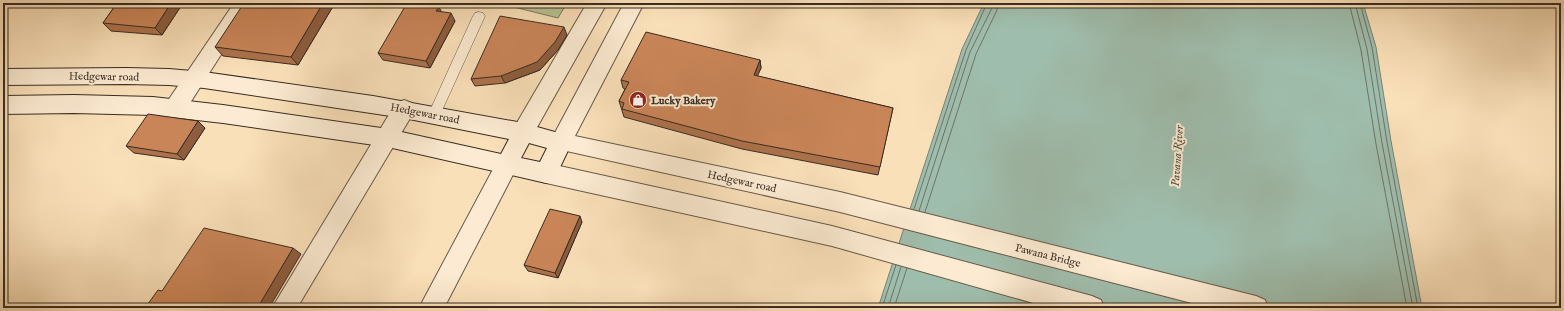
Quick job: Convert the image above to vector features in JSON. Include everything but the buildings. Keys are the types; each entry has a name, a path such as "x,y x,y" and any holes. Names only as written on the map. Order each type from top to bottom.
{"street":[{"path":"175,108 244,3"},
{"path":"431,308 523,132 597,3"},
{"path":"546,173 634,3"},
{"name":"Hedgewar road","path":"3,77 90,75 170,77 404,109 523,132 561,142 840,202"},
{"path":"3,105 74,104 153,106 388,138 832,236 1092,308"},
{"path":"284,308 388,138 404,109"},
{"name":"Pawana Bridge","path":"840,202 1256,308"}],"lane":[{"path":"434,115 479,16"}],"green space":[{"path":"498,3 567,3 558,18"}],"water":[{"name":"Pavana River","path":"984,3 1363,3 1376,47 1391,141 1422,308 878,308 962,49"}],"place":[{"name":"Lucky Bakery","path":"638,100"}]}
